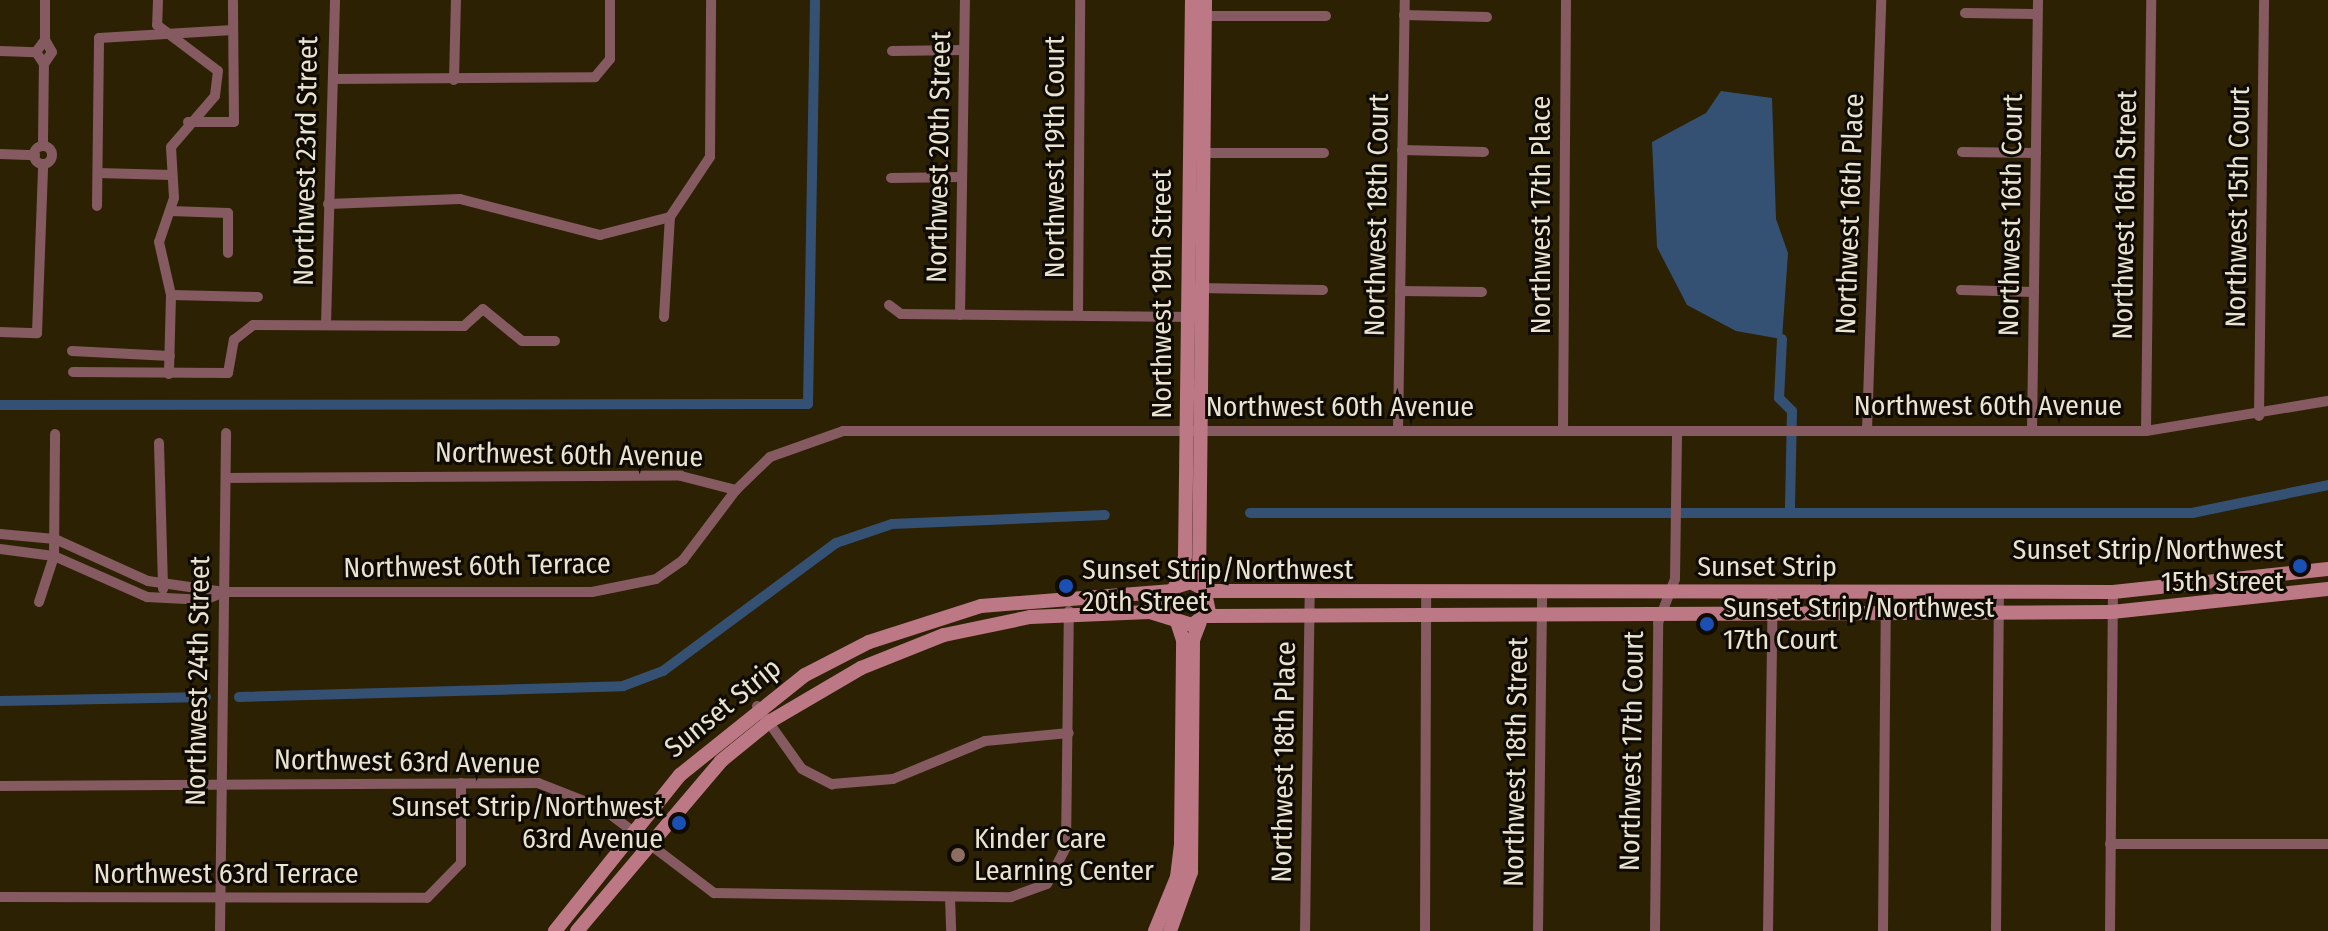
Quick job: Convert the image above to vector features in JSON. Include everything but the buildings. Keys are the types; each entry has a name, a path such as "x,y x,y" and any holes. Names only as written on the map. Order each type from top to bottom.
{"street":[{"path":"35,155 43,141 44,64 52,52 45,40 45,0"},
{"path":"158,0 157,25 167,36 196,47 218,71 215,96 188,122 171,147 170,211 159,242 171,295 169,374"},
{"path":"188,122 234,122 233,0"},
{"name":"Northwest 23rd Street","path":"326,324 335,0"},
{"path":"454,80 456,0"},
{"path":"333,79 454,80 604,74 610,0"},
{"path":"664,317 670,217 710,157 711,0"},
{"name":"Northwest 20th Street","path":"960,315 965,0"},
{"name":"Northwest 19th Court","path":"1078,315 1080,0"},
{"name":"Northwest 19th Street","path":"1176,620 1174,588 1184,571 1194,432 1198,16 1192,0"},
{"name":"Northwest 19th Street","path":"1198,16 1205,0"},
{"name":"Northwest 18th Court","path":"1398,431 1405,0"},
{"name":"Northwest 17th Place","path":"1563,431 1566,0"},
{"name":"Northwest 16th Place","path":"1867,430 1881,0"},
{"name":"Northwest 16th Court","path":"2032,431 2038,0"},
{"name":"Northwest 16th Street","path":"2146,431 2151,0"},
{"name":"Northwest 15th Court","path":"2259,416 2264,0"},
{"path":"1965,13 2037,14"},
{"path":"1404,15 1487,17"},
{"path":"1198,16 1326,16"},
{"path":"97,206 99,38 233,30"},
{"path":"36,52 45,40"},
{"path":"892,51 964,50"},
{"path":"0,51 36,52"},
{"path":"36,52 44,64"},
{"path":"0,332 37,333 43,168 51,155 43,141"},
{"path":"1402,150 1484,152"},
{"path":"1196,152 1324,153"},
{"path":"1962,152 2036,153"},
{"path":"0,154 35,155"},
{"path":"35,155 43,168"},
{"path":"98,173 172,175"},
{"path":"891,178 962,177"},
{"path":"328,204 460,199 600,235 670,217"},
{"path":"170,211 228,213 228,253"},
{"path":"1196,288 1323,290"},
{"path":"1961,290 2034,292"},
{"path":"1400,291 1482,292"},
{"path":"171,295 258,297"},
{"path":"889,305 901,314 1195,317"},
{"path":"73,372 228,373 234,340 253,325 464,326 483,309 522,341 555,341"},
{"path":"72,351 170,356"},
{"name":"Northwest 60th Avenue","path":"226,478 681,476 736,490 770,457 843,431 2146,431 2259,416 2328,401"},
{"name":"Northwest 17th Court","path":"1655,931 1659,613 1669,593 1677,431"},
{"name":"Northwest 19th Street","path":"1194,432 1204,619"},
{"name":"Northwest 24th Street","path":"220,931 226,433"},
{"path":"39,602 54,556 55,434"},
{"path":"159,443 163,599"},
{"name":"Northwest 60th Terrace","path":"0,549 54,556 163,599 224,592 623,588 683,560 736,490"},
{"name":"Northwest 60th Terrace","path":"0,534 55,539 162,584 224,592"},
{"name":"Sunset Strip","path":"555,931 632,831 757,706 869,642 981,606 1069,594 1174,588 1426,594 2113,592 2328,569"},
{"path":"2307,573 2311,592"},
{"name":"Sunset Strip","path":"577,931 696,786 769,722 879,660 982,626 1069,613 1150,612 1176,620 1309,613 2112,612 2328,589"},
{"path":"2110,931 2113,592"},
{"name":"Northwest 18th Place","path":"1305,931 1310,593"},
{"name":"Northwest 18th Street","path":"1538,931 1542,593"},
{"path":"1768,931 1773,593"},
{"path":"1883,931 1886,593"},
{"path":"1996,931 1999,593"},
{"path":"757,706 802,769 832,784 893,779 985,741 1069,733 1069,594"},
{"path":"1425,931 1426,594"},
{"path":"1162,930 1191,872 1193,644 1204,619"},
{"path":"1162,930 1181,842 1183,640 1176,620"},
{"path":"869,642 879,660"},
{"name":"Northwest 63rd Avenue","path":"0,786 538,783 571,792 632,831 697,886 733,896 950,897 1030,893 1058,870 1066,847 1069,733"},
{"name":"Northwest 63rd Terrace","path":"0,897 427,898 446,883 461,863 461,783"},
{"path":"2110,844 2328,844"},
{"path":"950,897 951,931"}],"water":[{"path":"1721,91 1772,98 1776,219 1788,253 1782,339 1736,331 1687,305 1657,247 1652,142 1706,113"}],"waterway":[{"path":"0,405 808,404 815,0"},
{"path":"1782,339 1779,398 1792,411 1790,508"},
{"path":"1250,513 2192,513 2328,485"},
{"path":"239,697 623,686 663,671 836,543 892,524 1105,515"},
{"path":"0,701 206,697"}],"place":[{"name":"Sunset Strip/Northwest 15th Street","path":"2300,566"},
{"name":"Sunset Strip/Northwest 20th Street","path":"1066,586"},
{"name":"Sunset Strip/Northwest 17th Court","path":"1707,624"},
{"name":"Sunset Strip/Northwest 63rd Avenue","path":"679,823"},
{"name":"Kinder Care Learning Center","path":"958,855"}]}
